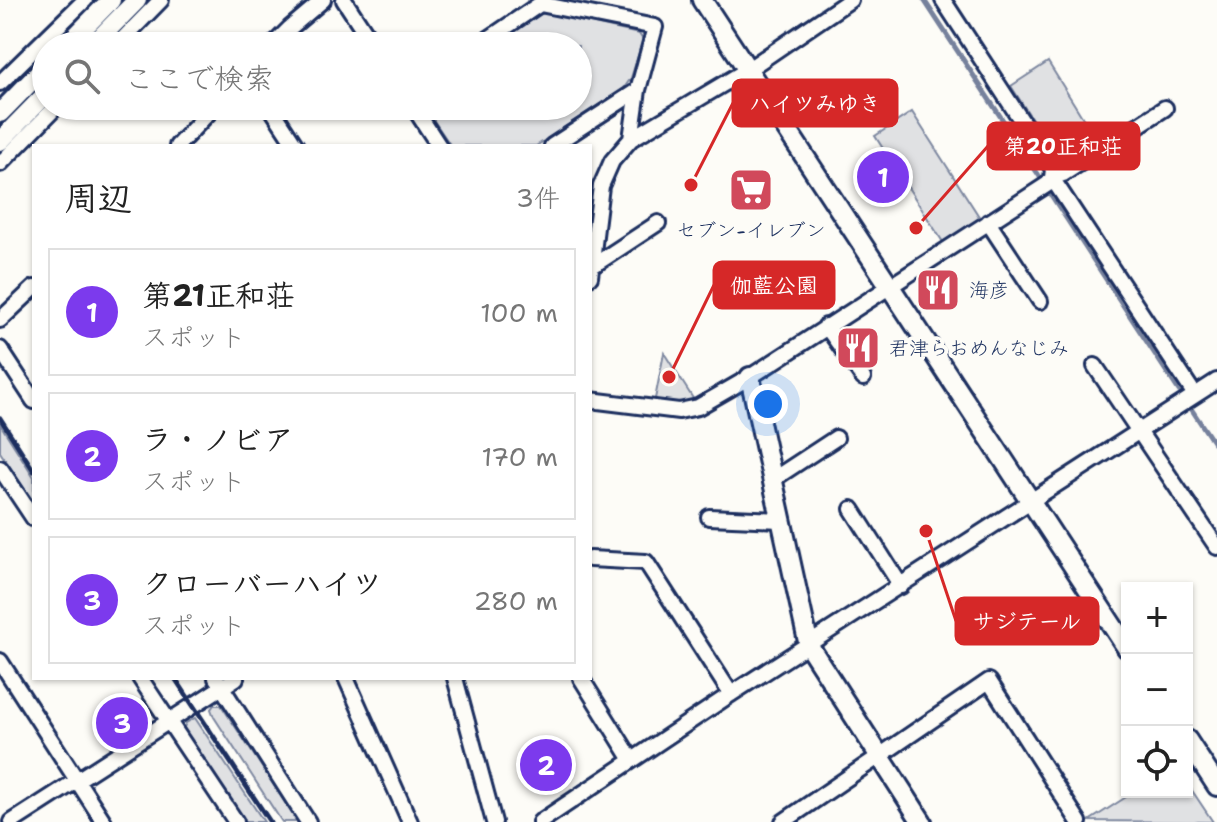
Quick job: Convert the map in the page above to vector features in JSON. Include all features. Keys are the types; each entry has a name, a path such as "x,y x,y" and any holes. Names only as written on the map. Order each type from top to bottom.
{"street":[{"path":"52,32 85,0"},
{"path":"80,32 111,0"},
{"path":"106,32 137,0"},
{"path":"130,32 161,0"},
{"path":"286,32 323,0"},
{"path":"344,0 365,32"},
{"path":"702,0 1121,639"},
{"path":"592,263 601,186 612,161 631,139 747,70 850,0"},
{"path":"592,400 679,411 698,407 750,377 1048,184 1053,169 943,0"},
{"path":"499,32 540,4 655,27 638,90 631,139"},
{"path":"0,83 32,52"},
{"path":"0,113 32,80"},
{"path":"592,120 638,90"},
{"path":"0,141 32,108"},
{"path":"1052,178 1165,108"},
{"path":"0,164 43,120"},
{"path":"179,144 202,120"},
{"path":"279,120 295,144"},
{"path":"422,120 438,144"},
{"path":"555,144 592,120"},
{"path":"1052,178 1195,395"},
{"path":"988,222 1040,301"},
{"path":"592,271 658,223"},
{"path":"0,320 32,290"},
{"path":"826,326 863,378"},
{"path":"0,349 32,398"},
{"path":"1095,366 1217,547"},
{"path":"750,377 809,646 922,822"},
{"path":"540,822 731,694 1217,381"},
{"path":"772,480 836,438"},
{"path":"0,468 32,516"},
{"path":"852,509 901,586"},
{"path":"709,517 781,520"},
{"path":"592,559 646,562 731,694"},
{"path":"0,661 104,822"},
{"path":"141,680 236,822"},
{"path":"347,680 410,822"},
{"path":"456,680 494,822"},
{"path":"582,680 632,760"},
{"path":"783,822 989,681 1079,822"},
{"path":"12,822 169,721 219,682 308,822"},
{"path":"1193,749 1217,786"}],"shaded area":[{"path":"539,14 639,34 643,40 631,78 624,88 592,109 592,32 511,32"},
{"path":"1048,62 1099,144 1066,166 1062,166 1011,86"},
{"path":"912,112 980,218 943,242 875,136"},
{"path":"433,120 575,120 539,144 450,144"},
{"path":"664,353 694,400 680,406 654,404"},
{"path":"0,424 32,474 32,500 0,452"},
{"path":"214,705 221,705 298,822 282,822 214,717 211,709"},
{"path":"195,718 264,822 245,822 183,729"},
{"path":"1193,792 1213,822 1089,821 1125,798 1193,798"}],"waterway":[{"path":"924,0 1040,177"},
{"path":"1051,195 1179,391"},
{"path":"1192,410 1217,448"}],"railway":[{"path":"0,418 32,468"},
{"path":"176,680 270,822"}],"place":[{"name":"第21正和荘","path":"883,177"},
{"name":"ハイツみゆき","path":"691,185"},
{"name":"セブン-イレブン","path":"751,190"},
{"name":"第20正和荘","path":"916,228"},
{"name":"海彦","path":"938,290"},
{"name":"君津らおめんなじみ","path":"858,348"},
{"name":"伽藍公園","path":"669,377"},
{"name":"サジテール","path":"926,531"},
{"name":"クローバーハイツ","path":"122,723"},
{"name":"ラ・ノビア","path":"546,765"}]}
